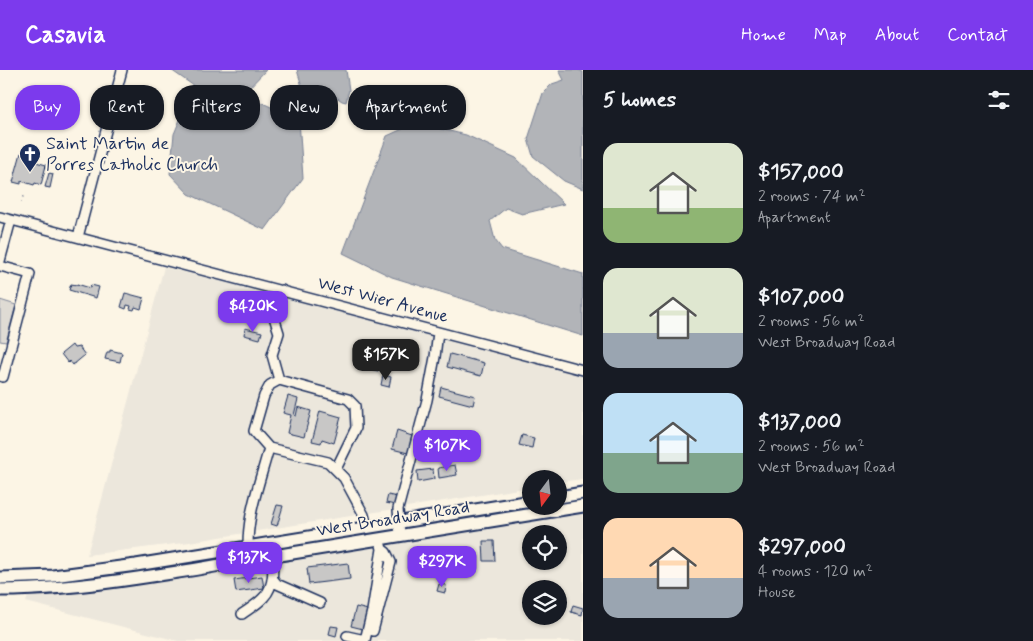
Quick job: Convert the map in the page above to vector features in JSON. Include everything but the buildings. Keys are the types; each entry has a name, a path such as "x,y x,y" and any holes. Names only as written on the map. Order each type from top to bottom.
{"main road":[{"path":"568,496 583,493"},
{"name":"West Broadway Road","path":"0,578 94,571 522,502"},
{"name":"West Broadway Road","path":"568,507 583,506"},
{"name":"West Broadway Road","path":"0,590 42,589 96,584 204,569 249,560 381,544 400,536 522,514"},
{"path":"94,571 96,584"}],"street":[{"path":"78,237 122,70"},
{"name":"West Wier Avenue","path":"0,216 583,370"},
{"path":"0,261 11,220"},
{"path":"0,266 30,274 1,377"},
{"path":"279,380 272,355 279,333 274,318 282,290"},
{"path":"400,536 398,509 427,400 438,332"},
{"path":"336,469 356,428 355,406 348,399 279,380 270,384 264,396 254,431 268,448 328,462 344,478 364,514 367,528"},
{"path":"249,560 247,547 249,522 268,448"},
{"path":"242,614 265,597 270,588 273,578 271,543"},
{"path":"347,636 365,640 372,611 381,544"},
{"path":"371,641 391,562 381,544"},
{"path":"273,578 277,584 320,603"}],"path":[{"path":"22,202 24,196"}],"shaded area":[{"path":"171,70 266,70 252,85 193,85"},
{"path":"297,70 346,70 348,85 346,102 338,98 338,85 301,85"},
{"path":"559,70 578,70 583,72 583,189 564,181 533,156 528,139 543,93 552,84 564,80"},
{"path":"260,102 270,107 270,130 300,130 303,178 265,230 189,194 170,174 176,130 260,130"},
{"path":"400,130 445,130 466,135 516,158 564,204 522,214 506,208 490,221 495,240 502,249 583,274 583,336 392,277 343,253 387,136"},
{"path":"164,267 380,321 583,375 583,479 568,481 568,470 522,470 522,488 183,543 87,555"},
{"path":"0,300 16,305 6,342 0,341"},
{"path":"583,512 583,641 178,641 26,602 28,596 99,590"}],"place":[{"name":"Saint Martin de Porres Catholic Church","path":"30,173"}]}
